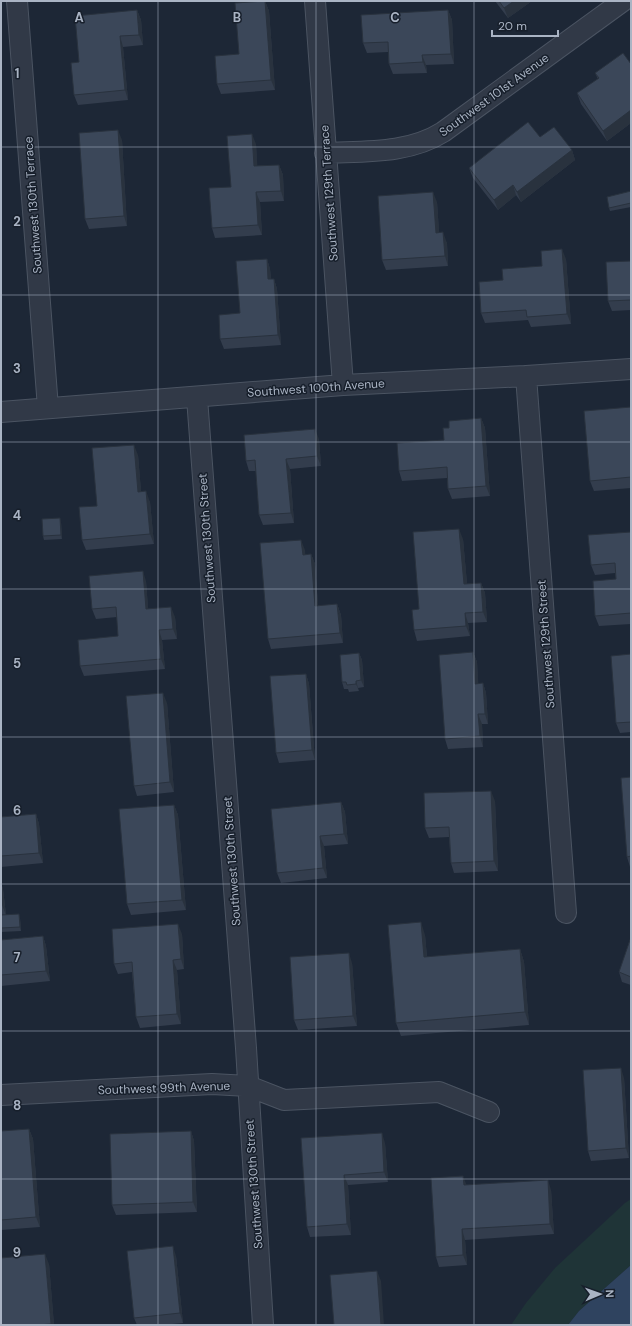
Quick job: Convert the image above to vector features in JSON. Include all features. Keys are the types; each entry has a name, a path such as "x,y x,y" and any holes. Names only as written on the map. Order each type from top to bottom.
{"street":[{"name":"Southwest 130th Terrace","path":"17,1 48,408"},
{"name":"Southwest 129th Terrace","path":"315,1 343,386"},
{"name":"Southwest 101st Avenue","path":"325,154 394,149 412,146 430,140 623,1"},
{"name":"Southwest 100th Avenue","path":"1,412 343,386 631,369"},
{"name":"Southwest 129th Street","path":"526,376 566,913"},
{"name":"Southwest 130th Street","path":"197,398 248,1086 263,1325"},
{"name":"Southwest 99th Avenue","path":"1,1095 212,1084 248,1086 284,1100 439,1092 489,1112"}],"green space":[{"path":"631,1199 631,1265 579,1311 568,1325 511,1325 526,1303 555,1268"}],"water":[{"path":"631,1265 631,1325 568,1325 579,1311"}],"building":[{"path":"265,1 271,80 217,84 215,56 239,54 235,3"},
{"path":"499,1 514,1 504,8"},
{"path":"137,10 139,35 120,36 125,90 74,95 71,63 79,62 75,16"},
{"path":"448,10 451,54 422,55 423,62 389,64 388,42 363,43 361,15"},
{"path":"623,53 631,64 631,110 603,131 577,93 599,78 595,73"},
{"path":"528,122 540,137 554,127 572,150 517,192 513,185 494,200 469,168"},
{"path":"118,130 124,216 85,219 79,133"},
{"path":"252,134 254,166 279,165 281,191 256,192 258,225 212,228 209,188 231,187 227,136"},
{"path":"631,191 631,203 609,208 607,197"},
{"path":"433,192 436,233 443,232 445,256 382,260 378,196"},
{"path":"562,249 567,314 527,317 526,310 481,313 479,282 503,280 502,269 542,266 541,251"},
{"path":"267,259 268,279 274,279 278,335 220,339 219,315 240,313 236,261"},
{"path":"631,261 631,300 608,301 606,262"},
{"path":"631,407 631,477 590,481 584,411"},
{"path":"481,418 486,486 448,489 447,467 399,471 397,443 444,440 443,428 449,428 449,421"},
{"path":"315,429 317,456 286,459 291,513 259,515 255,460 246,461 244,435"},
{"path":"134,445 138,492 146,491 150,534 82,540 79,507 97,506 92,448"},
{"path":"60,518 61,535 43,536 42,519"},
{"path":"459,529 464,584 481,583 483,612 465,613 466,626 414,630 412,610 419,609 413,532"},
{"path":"631,532 631,613 595,616 593,581 616,579 615,563 591,565 588,535"},
{"path":"301,540 303,555 311,554 315,606 337,604 340,633 268,639 260,543"},
{"path":"143,571 146,609 171,607 173,629 159,630 161,659 80,666 78,640 118,636 116,607 92,609 89,576"},
{"path":"473,652 475,684 483,683 485,714 478,714 480,736 445,739 439,655"},
{"path":"359,653 361,680 356,681 356,684 347,685 346,682 342,682 340,655"},
{"path":"631,654 631,722 616,723 611,656"},
{"path":"306,674 312,750 276,753 270,676"},
{"path":"163,693 170,782 134,786 126,696"},
{"path":"631,777 631,856 627,857 621,778"},
{"path":"491,791 494,861 451,863 449,827 425,828 424,793"},
{"path":"341,802 344,834 320,836 323,868 277,873 271,809"},
{"path":"174,805 182,900 127,904 119,809"},
{"path":"36,814 39,853 1,856 1,817"},
{"path":"19,914 20,927 1,928 1,915"},
{"path":"421,922 424,957 520,949 525,1012 396,1023 388,925"},
{"path":"178,924 181,959 173,960 177,1014 136,1017 132,962 114,964 112,929"},
{"path":"43,936 46,971 1,975 1,940"},
{"path":"631,937 631,977 619,972"},
{"path":"349,953 353,1016 294,1020 290,957"},
{"path":"621,1068 626,1148 588,1151 583,1070"},
{"path":"29,1129 36,1217 1,1220 1,1131"},
{"path":"191,1131 193,1202 112,1205 110,1134"},
{"path":"382,1133 384,1172 344,1175 347,1224 307,1227 301,1138"},
{"path":"463,1176 464,1185 548,1180 550,1224 462,1229 463,1255 436,1257 431,1178"},
{"path":"173,1246 180,1313 134,1318 127,1251"},
{"path":"45,1254 51,1324 1,1325 1,1258"},
{"path":"377,1271 381,1325 334,1325 330,1275"}]}
